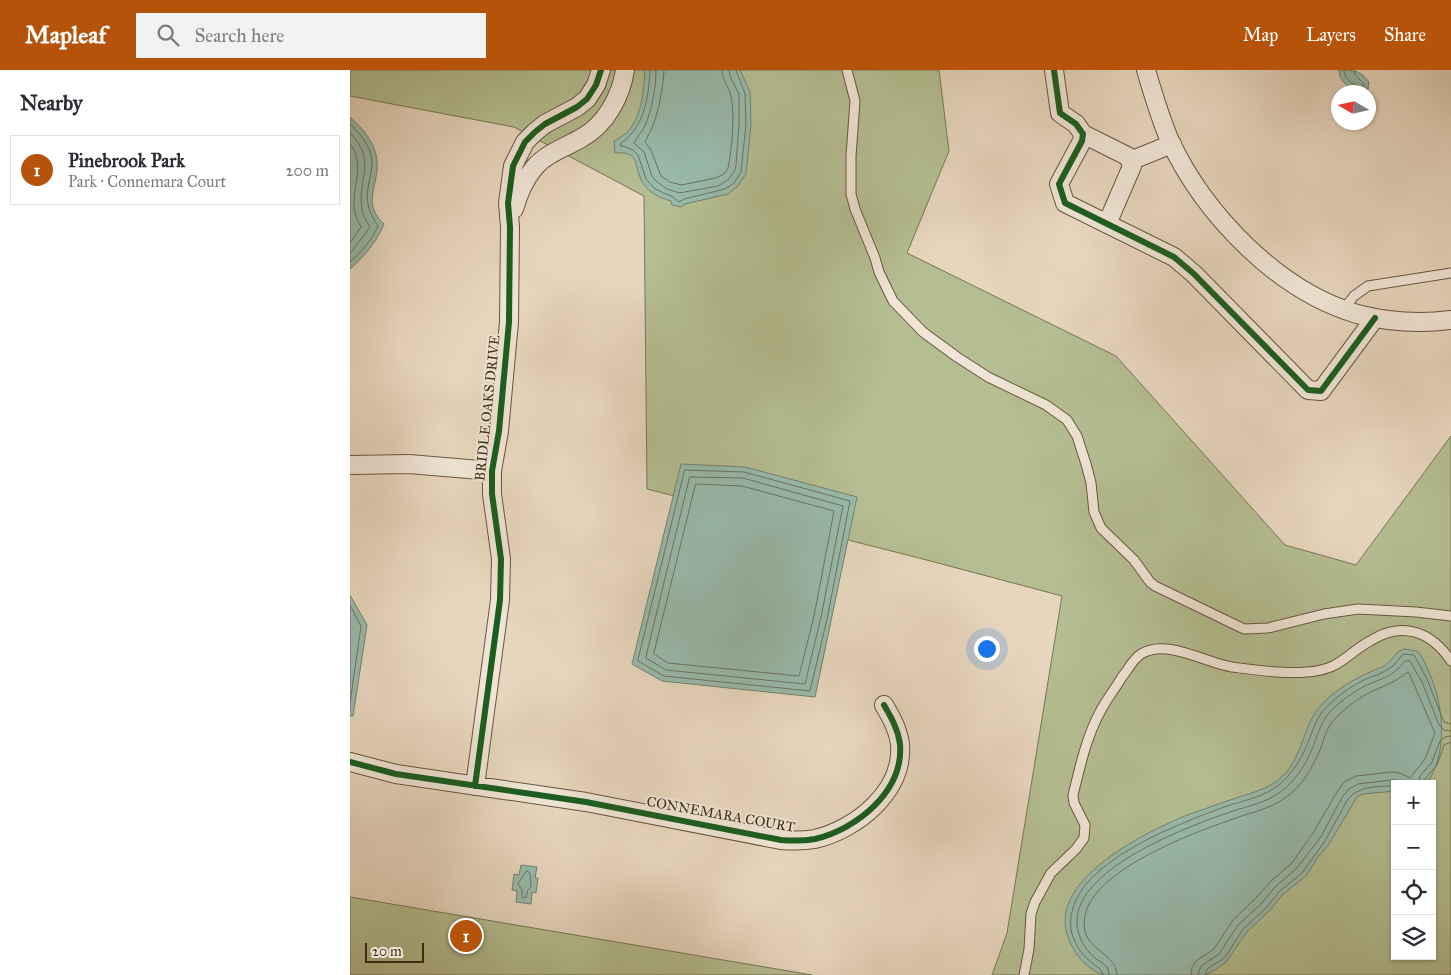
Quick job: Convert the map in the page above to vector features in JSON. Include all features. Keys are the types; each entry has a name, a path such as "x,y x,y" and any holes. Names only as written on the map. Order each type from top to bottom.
{"street":[{"name":"BRIDLE OAKS DRIVE","path":"510,227 514,208 525,181 535,167 547,157 597,128 617,97 625,70"},
{"path":"1054,70 1060,113 1076,124 1083,134 1129,157 1132,166 1128,179 1107,224"},
{"path":"1146,70 1158,112 1172,144 1200,192 1235,234 1258,256 1305,291 1344,309 1375,318 1408,322 1451,320"},
{"name":"BRIDLE OAKS DRIVE","path":"475,786 500,600 501,560 492,494 492,471 499,431 505,369 510,227 508,203 513,166 525,142 545,124 577,107 587,99 599,77 617,97"},
{"path":"535,132 547,157"},
{"path":"1083,134 1082,141 1059,184 1065,203 1174,257 1194,274 1308,390 1321,391 1375,318"},
{"path":"1130,160 1172,144"},
{"path":"350,465 409,464 492,471"},
{"name":"CONNEMARA COURT","path":"350,762 396,774 586,802 781,840 813,840 836,833 858,820 888,789 895,774 900,746 894,722 884,705"}],"lane":[{"path":"847,70 855,101 851,156 851,194 879,272 893,301 923,332 957,357 988,378 1046,405 1067,420 1077,436 1086,464 1094,512 1102,528 1134,560 1150,582 1244,629 1268,628 1324,614 1358,609 1451,616"},
{"path":"1344,309 1354,296 1368,286 1451,273"},
{"path":"1024,975 1029,949 1031,914 1035,902 1051,873 1084,838 1085,825 1074,803 1073,795 1089,736 1104,704 1138,656 1158,648 1184,653 1230,667 1298,673 1312,672 1336,666 1370,640 1400,630 1424,635 1438,645 1451,661"}],"shaded area":[{"path":"350,70 939,70 949,151 907,253 1116,356 1285,545 1356,565 1451,436 1451,975 992,975 1007,933 1062,596 647,489 644,196 514,127 350,96"},
{"path":"350,897 812,975 350,975"}],"water":[{"path":"645,70 740,70 750,92 751,124 746,174 737,187 728,194 685,204 681,207 672,205 671,201 655,195 645,187 633,157 629,154 615,153 614,141 628,131 634,123 640,108"},
{"path":"1339,70 1352,71 1366,78 1369,85 1346,85 1340,77"},
{"path":"350,117 364,132 376,155 377,171 372,201 373,209 384,224 370,248 350,269"},
{"path":"681,464 745,467 857,497 815,697 662,681 632,664"},
{"path":"350,595 367,625 353,716 350,716"},
{"path":"1402,650 1416,651 1420,654 1428,669 1439,703 1441,737 1439,754 1435,769 1429,780 1391,780 1391,791 1363,794 1357,797 1329,844 1306,876 1282,895 1270,910 1246,933 1226,962 1212,972 1203,975 1103,975 1085,964 1076,953 1067,934 1066,913 1073,894 1088,876 1107,859 1129,844 1172,821 1261,790 1273,784 1284,775 1294,762 1309,724 1322,704 1350,682 1388,663"},
{"path":"521,865 537,867 535,878 538,878 536,893 532,892 531,904 516,902 517,891 512,890 514,874 519,875"}],"cycle path":[{"path":"475,786 500,600 501,559 492,494 492,471 499,431 509,322 510,227 508,203 513,166 525,142 535,132 587,99 596,85 601,70"},
{"path":"1054,70 1060,113 1076,124 1083,134 1082,141 1059,184 1065,203 1174,257 1194,274 1308,390 1321,391 1375,318"},
{"path":"350,762 396,774 586,802 781,840 807,840 831,834 847,827 875,805 886,792 894,777 899,761 900,744 896,728 884,705"}],"place":[{"name":"Pinebrook Park","path":"466,936"}]}
